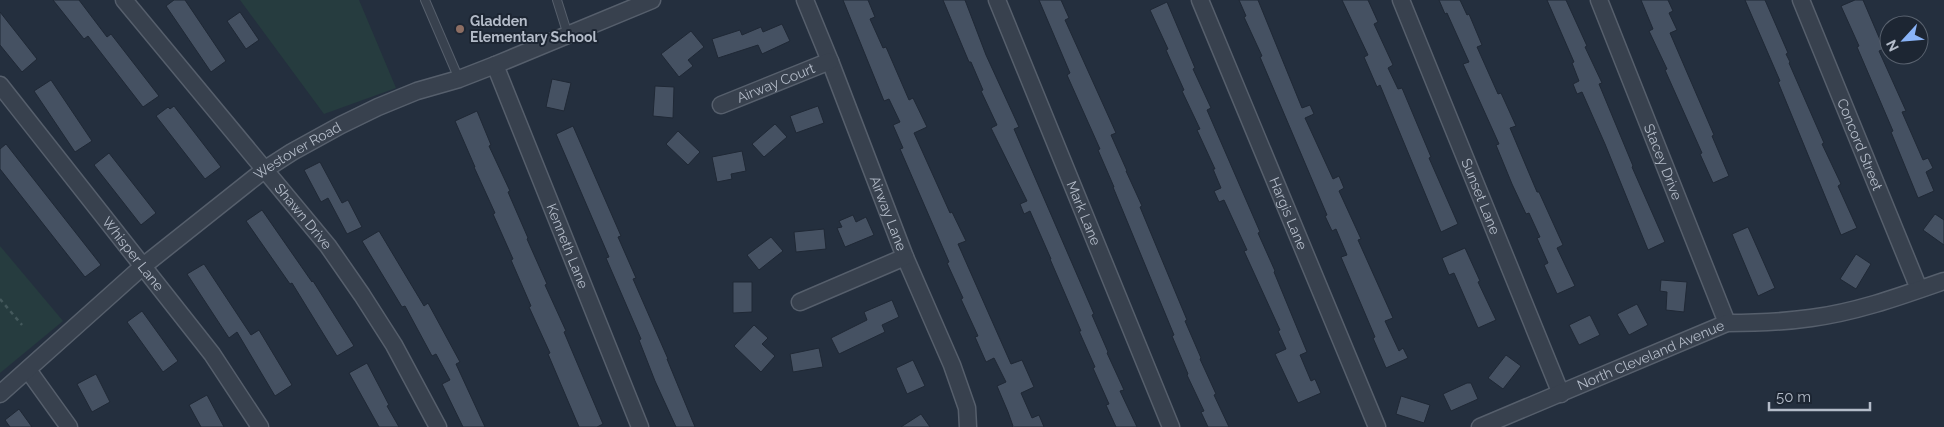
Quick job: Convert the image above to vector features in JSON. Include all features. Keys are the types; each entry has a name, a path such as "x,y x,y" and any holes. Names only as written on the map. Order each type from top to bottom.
{"street":[{"name":"Shawn Drive","path":"124,0 328,246 394,345 438,427"},
{"name":"Westover Road","path":"0,394 142,267 264,170 308,143 371,111 417,91 459,79 496,65 652,0"},
{"name":"Airway Lane","path":"804,0 830,61 905,257 952,366 967,408 968,427"},
{"name":"Mark Lane","path":"997,0 1171,427"},
{"name":"Hargis Lane","path":"1200,0 1376,427"},
{"name":"Sunset Lane","path":"1401,0 1561,394"},
{"name":"Stacey Drive","path":"1598,0 1727,323"},
{"name":"Concord Street","path":"1801,0 1920,289"},
{"name":"Airway Court","path":"720,105 830,61"},
{"name":"Kenneth Lane","path":"496,65 640,427"},
{"name":"Whisper Lane","path":"0,85 212,354 260,427"},
{"path":"800,302 905,257"},
{"name":"North Cleveland Avenue","path":"1480,427 1727,323 1770,323 1813,318 1855,310 1944,281"},
{"path":"28,370 69,427"}],"lane":[{"path":"425,0 459,79"},
{"path":"557,0 568,35"}],"path":[{"path":"0,299 22,325"}],"green space":[{"path":"240,0 359,0 396,88 324,114"},
{"path":"0,246 63,321 0,373"}],"building":[{"path":"53,0 79,0 107,37 111,34 159,96 143,107 88,36 84,39"},
{"path":"174,0 185,0 226,61 211,72 166,6"},
{"path":"843,0 868,0 875,17 870,19 883,48 886,47 909,100 913,98 927,127 914,133 950,213 952,212 966,241 958,244 1011,364 1022,360 1034,387 1021,393 1032,418 1039,415 1044,427 1012,427 997,386 1006,382 994,358 986,362 975,337 978,336 961,299 963,298 947,263 949,262 900,149 903,148 893,125 900,122 889,99 884,101"},
{"path":"943,0 965,0 986,55 1019,127 1014,129 1094,314 1092,315 1107,353 1124,390 1120,391 1137,427 1116,427 1106,405 1109,404 1051,259 1030,211 1024,214 1020,204 1027,201 991,128 997,125"},
{"path":"1039,0 1061,0 1069,18 1065,20 1116,133 1111,135 1142,206 1140,207 1187,320 1185,321 1200,359 1216,394 1214,395 1229,427 1208,427 1201,412 1204,411 1187,375 1172,336 1174,335 1098,150 1100,149 1067,75 1070,73"},
{"path":"1239,0 1258,0 1302,108 1310,105 1314,114 1305,118 1333,179 1339,176 1344,188 1339,191 1361,239 1358,240 1393,318 1385,321 1399,351 1403,348 1408,358 1386,368 1341,257 1347,255 1336,229 1332,231 1325,216 1327,215 1260,57 1262,56 1244,17 1246,16"},
{"path":"1342,0 1368,0 1378,22 1374,24 1393,65 1388,68 1398,89 1402,88 1431,157 1429,158 1458,224 1441,232 1380,85 1377,87 1364,57 1368,55"},
{"path":"1439,0 1460,0 1467,15 1469,14 1482,45 1477,47 1498,94 1501,93 1516,126 1510,128 1537,192 1539,192 1563,245 1557,248 1575,286 1557,294 1544,265 1548,263 1537,238 1540,237 1529,213 1526,214 1512,184 1496,145 1499,144 1463,64 1469,62 1447,13 1445,14"},
{"path":"1547,0 1566,0 1602,83 1599,84 1632,167 1665,242 1648,250 1582,92 1577,94 1573,84 1579,81 1572,63 1574,62"},
{"path":"1641,0 1668,0 1673,11 1669,13 1677,30 1670,33 1714,135 1712,136 1729,176 1713,183 1700,154 1702,153 1665,70 1667,69 1649,31 1653,29"},
{"path":"1745,0 1765,0 1788,53 1786,54 1789,63 1824,143 1822,144 1841,184 1838,186 1857,228 1841,235 1778,82 1780,81"},
{"path":"1855,0 1863,0 1879,37 1879,65 1885,65 1906,111 1902,112 1923,160 1928,158 1933,168 1926,172 1934,191 1918,198 1891,132 1893,131 1857,47 1859,46 1841,6"},
{"path":"1167,2 1195,68 1193,69 1211,108 1207,110 1260,232 1258,233 1307,352 1300,355 1311,381 1315,379 1321,393 1298,403 1275,354 1286,349 1278,331 1280,330 1244,251 1247,250 1224,200 1219,202 1214,191 1221,188 1213,169 1215,169 1197,130 1200,129 1182,91 1184,90 1166,50 1168,49 1150,10"},
{"path":"0,12 37,59 22,72 0,45"},
{"path":"240,12 259,40 246,49 227,21"},
{"path":"782,24 790,41 762,54 758,45 718,58 712,39 740,30 742,35 761,27 763,32"},
{"path":"691,31 704,47 688,60 693,66 679,77 661,54"},
{"path":"552,79 571,83 564,111 546,107"},
{"path":"51,80 92,141 75,152 34,91"},
{"path":"655,86 674,87 673,118 653,116"},
{"path":"174,106 221,167 205,179 156,116 168,107 170,109"},
{"path":"818,106 824,123 796,133 790,116"},
{"path":"477,111 491,145 489,146 510,191 508,192 547,284 545,285 566,331 564,332 603,424 597,427 579,427 548,354 550,353 529,307 531,306 511,260 513,259 493,214 495,213 455,121"},
{"path":"775,124 787,137 764,157 752,144"},
{"path":"573,126 621,236 618,237 636,278 633,279 695,427 676,427 655,381 639,340 641,339 606,258 609,257 556,134"},
{"path":"678,131 700,152 688,165 666,144"},
{"path":"6,144 101,265 85,277 0,169 0,149"},
{"path":"742,151 746,171 731,174 732,179 717,182 712,157"},
{"path":"109,153 156,213 141,225 94,165"},
{"path":"320,162 342,203 348,200 362,227 347,234 328,198 321,202 304,170"},
{"path":"262,210 313,281 354,346 337,356 292,283 290,284 246,221"},
{"path":"1935,214 1944,220 1944,245 1923,230"},
{"path":"853,215 856,222 866,217 874,235 845,247 837,228 842,227 839,221"},
{"path":"1748,227 1775,288 1758,296 1732,234"},
{"path":"824,229 826,249 796,252 794,232"},
{"path":"379,231 424,306 428,303 460,362 456,364 485,427 463,427 442,384 450,380 436,354 432,356 405,306 402,307 362,241"},
{"path":"771,237 783,251 759,270 747,255"},
{"path":"1465,248 1480,281 1478,282 1496,320 1478,328 1454,273 1449,275 1442,258"},
{"path":"1856,254 1871,264 1856,289 1840,279"},
{"path":"204,264 251,335 259,330 292,385 275,396 237,332 229,338 187,274"},
{"path":"1661,280 1687,282 1684,312 1666,310 1667,292 1660,291"},
{"path":"733,282 752,282 752,312 733,313"},
{"path":"892,300 899,317 882,325 885,332 839,354 831,338 867,320 864,312"},
{"path":"1637,304 1648,325 1629,335 1617,314"},
{"path":"142,311 178,361 163,372 127,322"},
{"path":"1590,315 1600,335 1579,345 1569,325"},
{"path":"754,325 768,338 762,344 775,356 761,372 734,346"},
{"path":"819,348 823,367 793,372 790,354"},
{"path":"1506,355 1521,366 1503,389 1488,378"},
{"path":"913,360 925,386 907,394 896,368"},
{"path":"367,363 399,427 379,427 349,373"},
{"path":"96,374 110,402 92,412 77,384"},
{"path":"1471,383 1478,399 1451,411 1443,394"},
{"path":"207,395 224,427 201,427 189,405"},
{"path":"1401,396 1430,405 1424,423 1396,414"},
{"path":"19,409 32,427 10,427 5,420"},
{"path":"921,414 930,427 901,427"}],"place":[{"name":"Gladden Elementary School","path":"460,29"}]}
